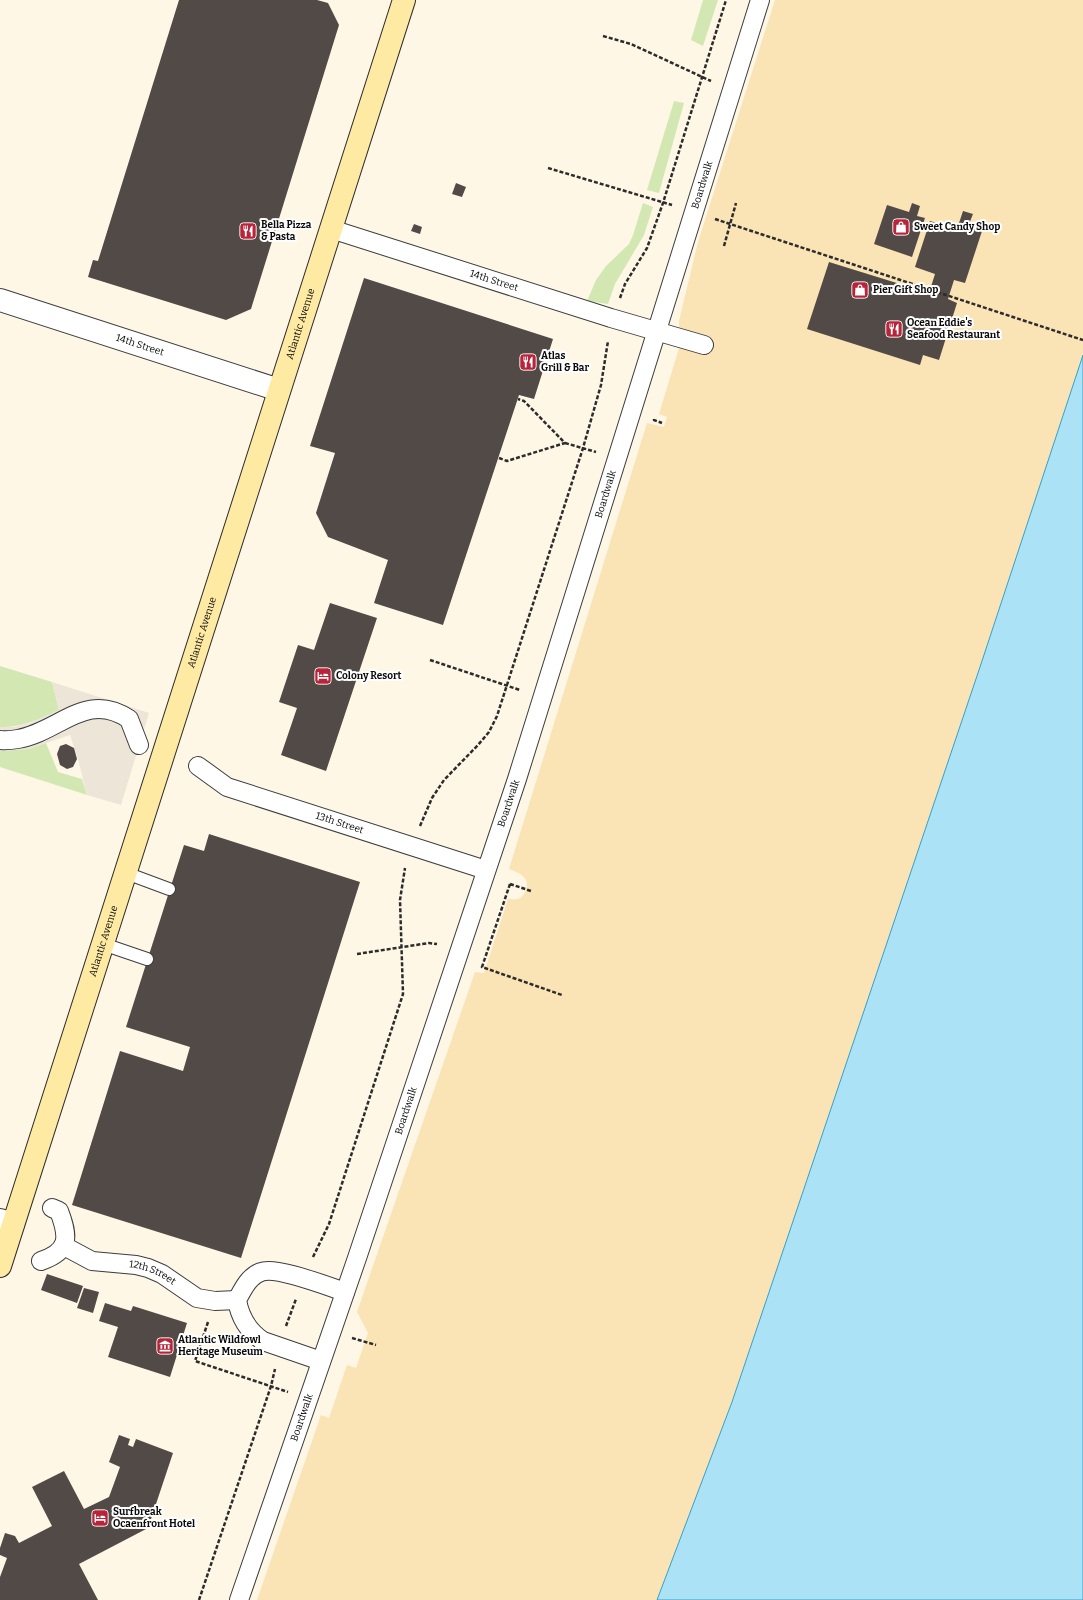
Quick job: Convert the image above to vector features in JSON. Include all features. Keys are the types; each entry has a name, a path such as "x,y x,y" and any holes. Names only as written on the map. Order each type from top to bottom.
{"main road":[{"name":"Atlantic Avenue","path":"0,1266 7,1222 103,944 404,0"}],"street":[{"name":"Boardwalk","path":"239,1600 345,1292 486,870 658,331 760,0"},
{"name":"14th Street","path":"331,229 612,318 704,345"},
{"name":"14th Street","path":"0,300 280,390"},
{"path":"0,740 4,741 30,737 78,713 98,708 108,710 129,719 139,745"},
{"name":"13th Street","path":"198,766 227,787 410,847 486,870"},
{"path":"41,1262 59,1253 64,1246 66,1238 65,1226 60,1211 52,1208"},
{"name":"12th Street","path":"64,1246 92,1262 136,1265 148,1268 162,1274 197,1298 215,1301 237,1300"},
{"path":"321,1361 279,1347 256,1336 245,1324 239,1312 237,1300 252,1277 261,1271 274,1270 345,1292"}],"lane":[{"path":"126,873 169,889"},
{"path":"103,944 147,959"}],"path":[{"path":"199,1600 271,1386 279,1347 303,1279 329,1224 403,994 400,900 410,847 432,798 444,780 478,745 488,732 497,716 601,385 612,318 624,284 647,248 663,203 726,0"},
{"path":"603,36 631,44 702,78 733,89"},
{"path":"548,168 695,212 1083,340"},
{"path":"724,246 736,203"},
{"path":"518,399 524,401 565,444"},
{"path":"499,458 507,461 565,444 617,459"},
{"path":"430,660 542,698"},
{"path":"531,891 510,884 482,967 562,995"},
{"path":"357,954 429,943 437,944 458,952"},
{"path":"215,1301 195,1361 308,1399"},
{"path":"353,1338 376,1346"}],"green space":[{"path":"703,0 718,0 703,46 691,40"},
{"path":"674,101 684,103 659,193 647,190"},
{"path":"643,203 653,207 644,235 615,284 608,304 587,301 596,280 606,266 629,244"},
{"path":"0,666 52,682 59,710 38,720 15,726 0,727"},
{"path":"46,743 58,772 82,779 87,795 0,767 0,751 28,749"}],"sand":[{"path":"775,0 1083,0 1083,355 979,670 732,1402 657,1600 257,1600 321,1415 329,1418 347,1365 356,1368 368,1333 357,1312 475,972 484,973 508,899 518,899 521,897 527,886 524,877 509,869 647,423 664,427 667,417 659,414 680,345 679,321 698,242"}],"shaded area":[{"path":"52,682 149,713 121,805 87,795 70,735 28,749 0,751 0,727 14,727 30,723 59,710"}],"water":[{"path":"1083,355 1083,1600 657,1600 732,1402 979,670"}],"building":[{"path":"179,0 317,0 328,3 339,25 251,309 226,320 88,277 93,260 98,261"},
{"path":"456,183 466,187 462,197 452,194"},
{"name":"Sweet Candy Shop","path":"912,203 920,206 917,216 925,218 912,257 874,244 887,205 909,212"},
{"path":"963,211 973,214 969,224 983,228 965,283 954,280 948,299 957,303 939,360 923,355 920,365 807,329 829,262 929,293 935,274 915,267 930,221 957,229"},
{"path":"414,224 422,227 420,234 411,231"},
{"path":"364,278 553,339 534,399 519,395 443,625 374,603 388,560 328,537 316,513 335,453 310,446"},
{"name":"Colony Resort","path":"330,603 377,618 326,771 281,755 297,708 279,702 298,645 314,650"},
{"path":"66,744 74,748 77,759 73,767 67,769 60,765 57,754 60,746"},
{"path":"209,834 360,882 241,1258 72,1205 120,1051 183,1071 190,1047 126,1027 184,845 204,851"},
{"path":"47,1274 83,1286 77,1303 41,1290"},
{"path":"84,1288 99,1292 93,1313 77,1308"},
{"path":"105,1303 131,1311 133,1306 187,1323 170,1377 108,1357 118,1327 99,1321"},
{"name":"Surfbreak Ocaenfront Hotel","path":"119,1435 130,1439 128,1445 133,1447 136,1439 173,1453 148,1528 79,1564 98,1600 0,1600 0,1577 7,1558 0,1555 0,1548 5,1533 15,1536 19,1543 52,1526 32,1487 64,1471 84,1509 109,1497 120,1467 109,1462"}],"place":[{"name":"Sweet Candy Shop","path":"901,227"},
{"name":"Bella Pizza & Pasta","path":"248,231"},
{"name":"Pier Gift Shop","path":"860,290"},
{"name":"Ocean Eddie's Seafood Restaurant","path":"894,329"},
{"name":"Atlas Grill & Bar","path":"528,362"},
{"name":"Colony Resort","path":"323,676"},
{"name":"Atlantic Wildfowl Heritage Museum","path":"165,1346"},
{"name":"Surfbreak Ocaenfront Hotel","path":"100,1518"}]}
